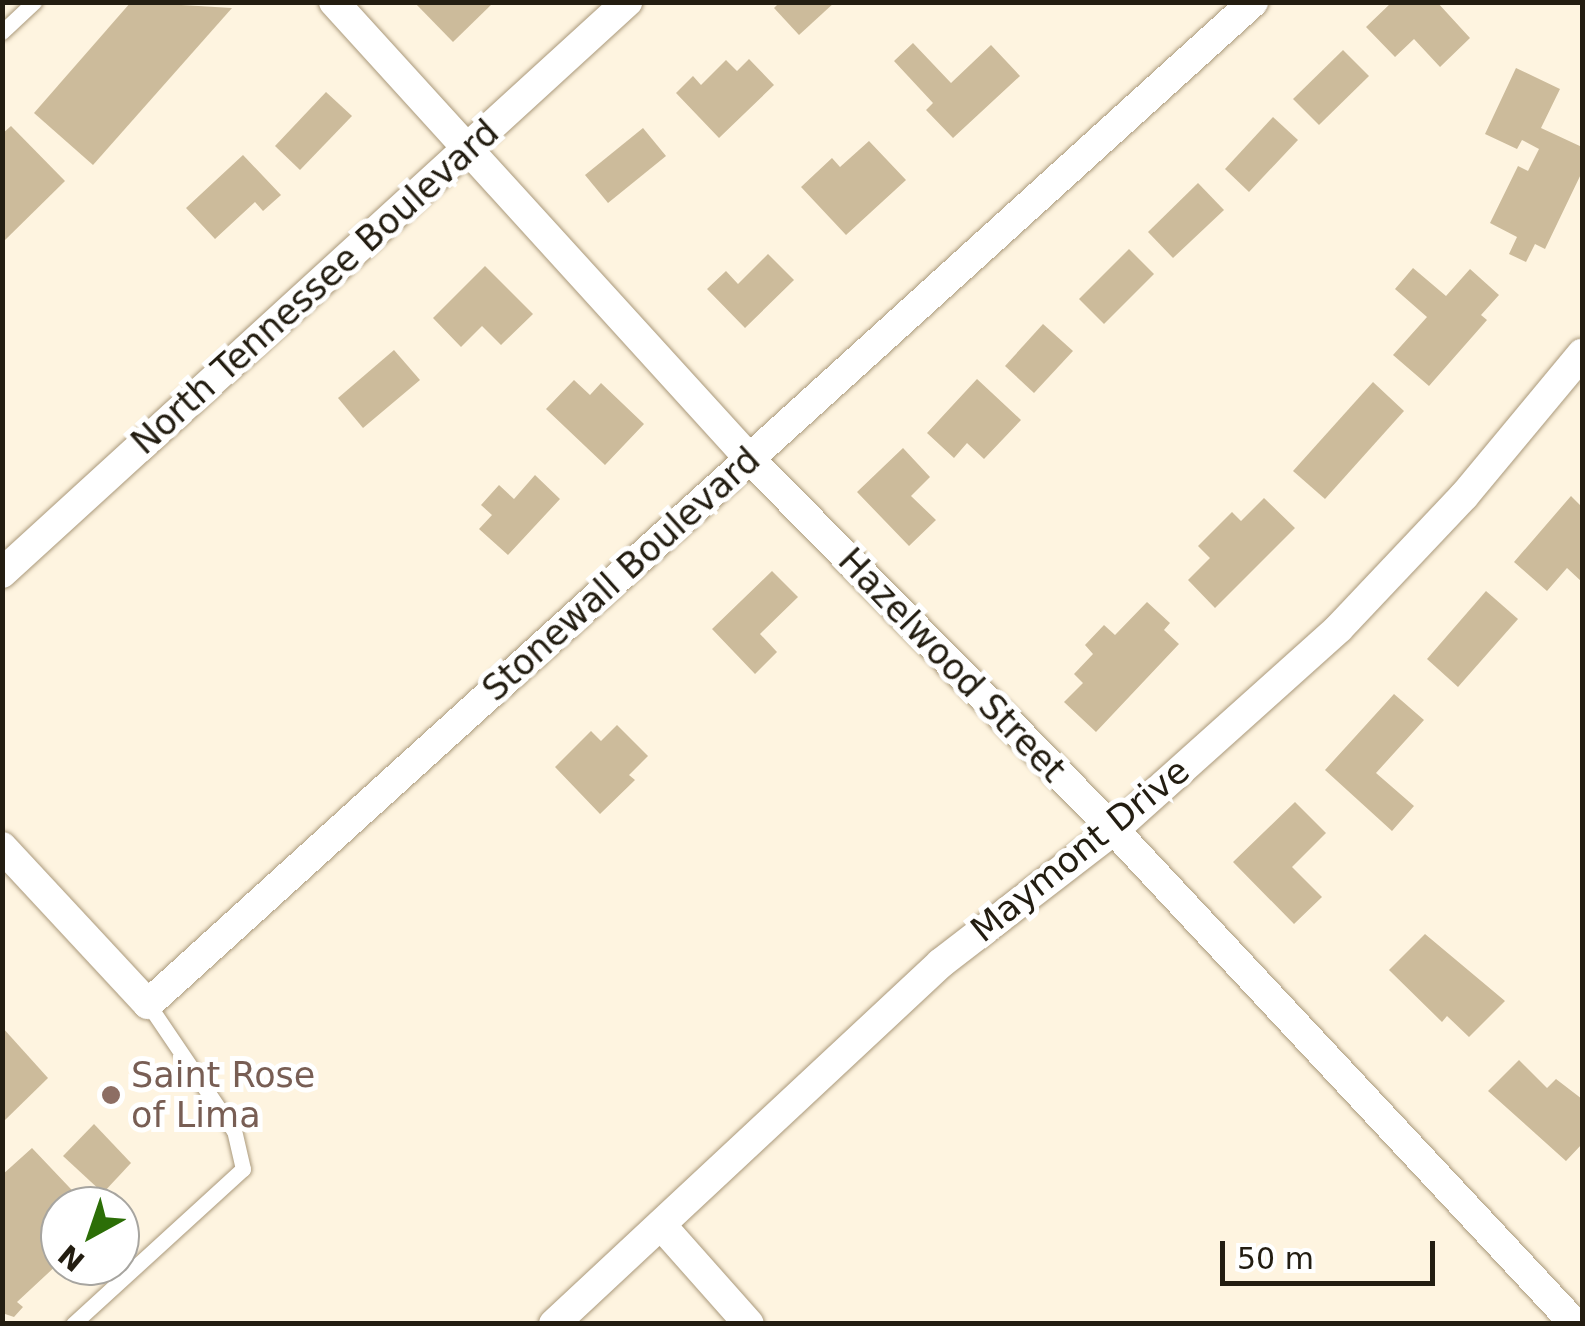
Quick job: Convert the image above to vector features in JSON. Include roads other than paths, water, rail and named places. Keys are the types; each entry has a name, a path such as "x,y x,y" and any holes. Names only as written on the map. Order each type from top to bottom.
{"street":[{"name":"Hazelwood Street","path":"334,2 749,458 1114,830 1576,1324"},
{"name":"North Tennessee Boulevard","path":"2,572 627,2"},
{"name":"Stonewall Boulevard","path":"148,1004 1253,2"},
{"name":"Maymont Drive","path":"554,1324 941,963 1114,830 1338,628 1464,496 1582,354"},
{"path":"2,847 148,1004"},
{"path":"661,1225 749,1324"}],"lane":[{"path":"2,32 34,2"},
{"path":"74,1324 242,1170 234,1131 148,1004"}],"place":[{"name":"Saint Rose of Lima","path":"111,1095"}]}
